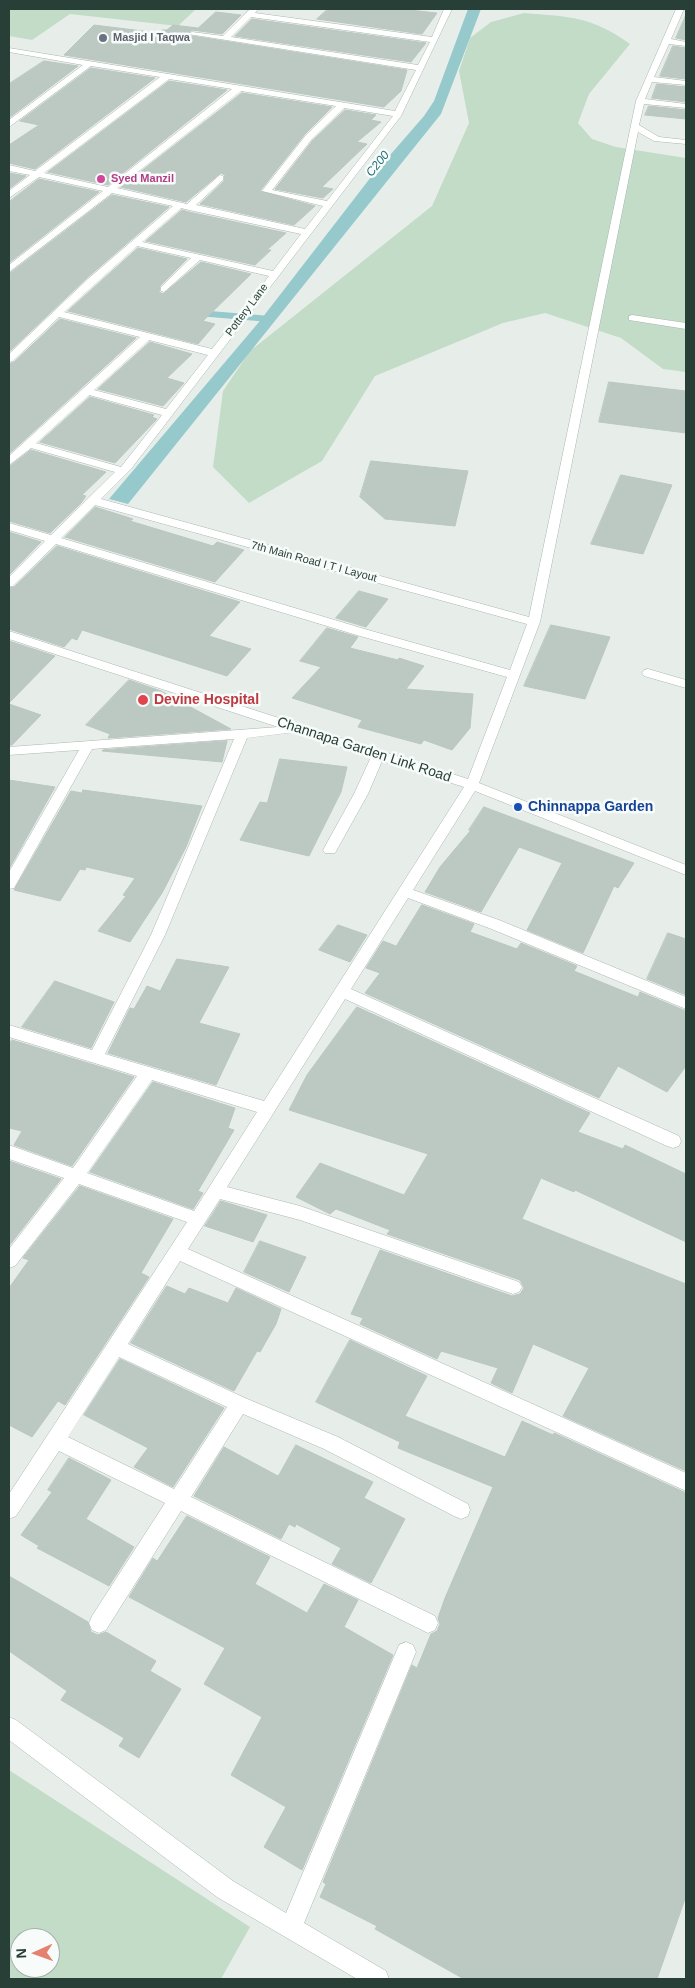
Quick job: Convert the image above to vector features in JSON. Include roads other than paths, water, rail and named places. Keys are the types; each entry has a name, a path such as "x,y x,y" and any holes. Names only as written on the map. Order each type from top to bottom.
{"street":[{"name":"Pottery Lane","path":"9,584 123,471 398,114 435,40 445,9"},
{"path":"9,1510 216,1191 472,785 534,622 640,101 680,9"},
{"path":"225,39 251,11 435,40"},
{"path":"675,17 686,18"},
{"path":"192,34 421,68"},
{"path":"665,41 686,44"},
{"path":"9,50 398,114"},
{"path":"9,124 90,63"},
{"path":"9,195 167,76"},
{"path":"649,80 686,83"},
{"path":"9,269 108,189 239,88"},
{"path":"640,101 686,106"},
{"path":"328,204 266,191 309,137 342,105"},
{"path":"636,127 657,138 686,142"},
{"path":"9,168 307,232"},
{"path":"9,359 136,243 220,178"},
{"path":"136,243 275,274"},
{"path":"164,289 198,257"},
{"path":"59,314 214,353"},
{"path":"632,318 686,326"},
{"path":"9,462 146,337"},
{"path":"87,391 168,413"},
{"path":"29,444 123,471"},
{"name":"7th Main Road I T I Layout","path":"94,501 534,622"},
{"path":"9,526 364,633 514,675"},
{"name":"Channapa Garden Link Road","path":"9,635 472,785 686,870"},
{"path":"648,673 686,684"},
{"path":"9,751 300,730"},
{"path":"96,1057 158,935 242,734"},
{"path":"9,884 88,745"},
{"path":"330,850 361,794 378,755"},
{"path":"405,892 494,924 686,1003"},
{"path":"342,991 673,1141"},
{"path":"9,1031 268,1109"},
{"path":"9,1261 76,1176 148,1073"},
{"path":"9,1152 198,1219"},
{"path":"216,1191 300,1213 513,1287"},
{"path":"177,1252 686,1482"},
{"path":"116,1347 239,1404 331,1443 461,1510"},
{"path":"99,1623 179,1501 239,1404"},
{"path":"56,1440 428,1623"},
{"path":"291,1928 406,1652"},
{"path":"9,1727 225,1889 378,1979"}],"water":[{"path":"468,9 481,9 441,114 128,504 109,499 259,322 371,177 424,116 434,101"}],"waterway":[{"name":"C200","path":"198,313 270,319"}],"place":[{"name":"Masjid I Taqwa","path":"103,38"},
{"name":"Syed Manzil","path":"101,179"},
{"name":"Devine Hospital","path":"143,700"},
{"name":"Chinnappa Garden","path":"518,807"}]}
